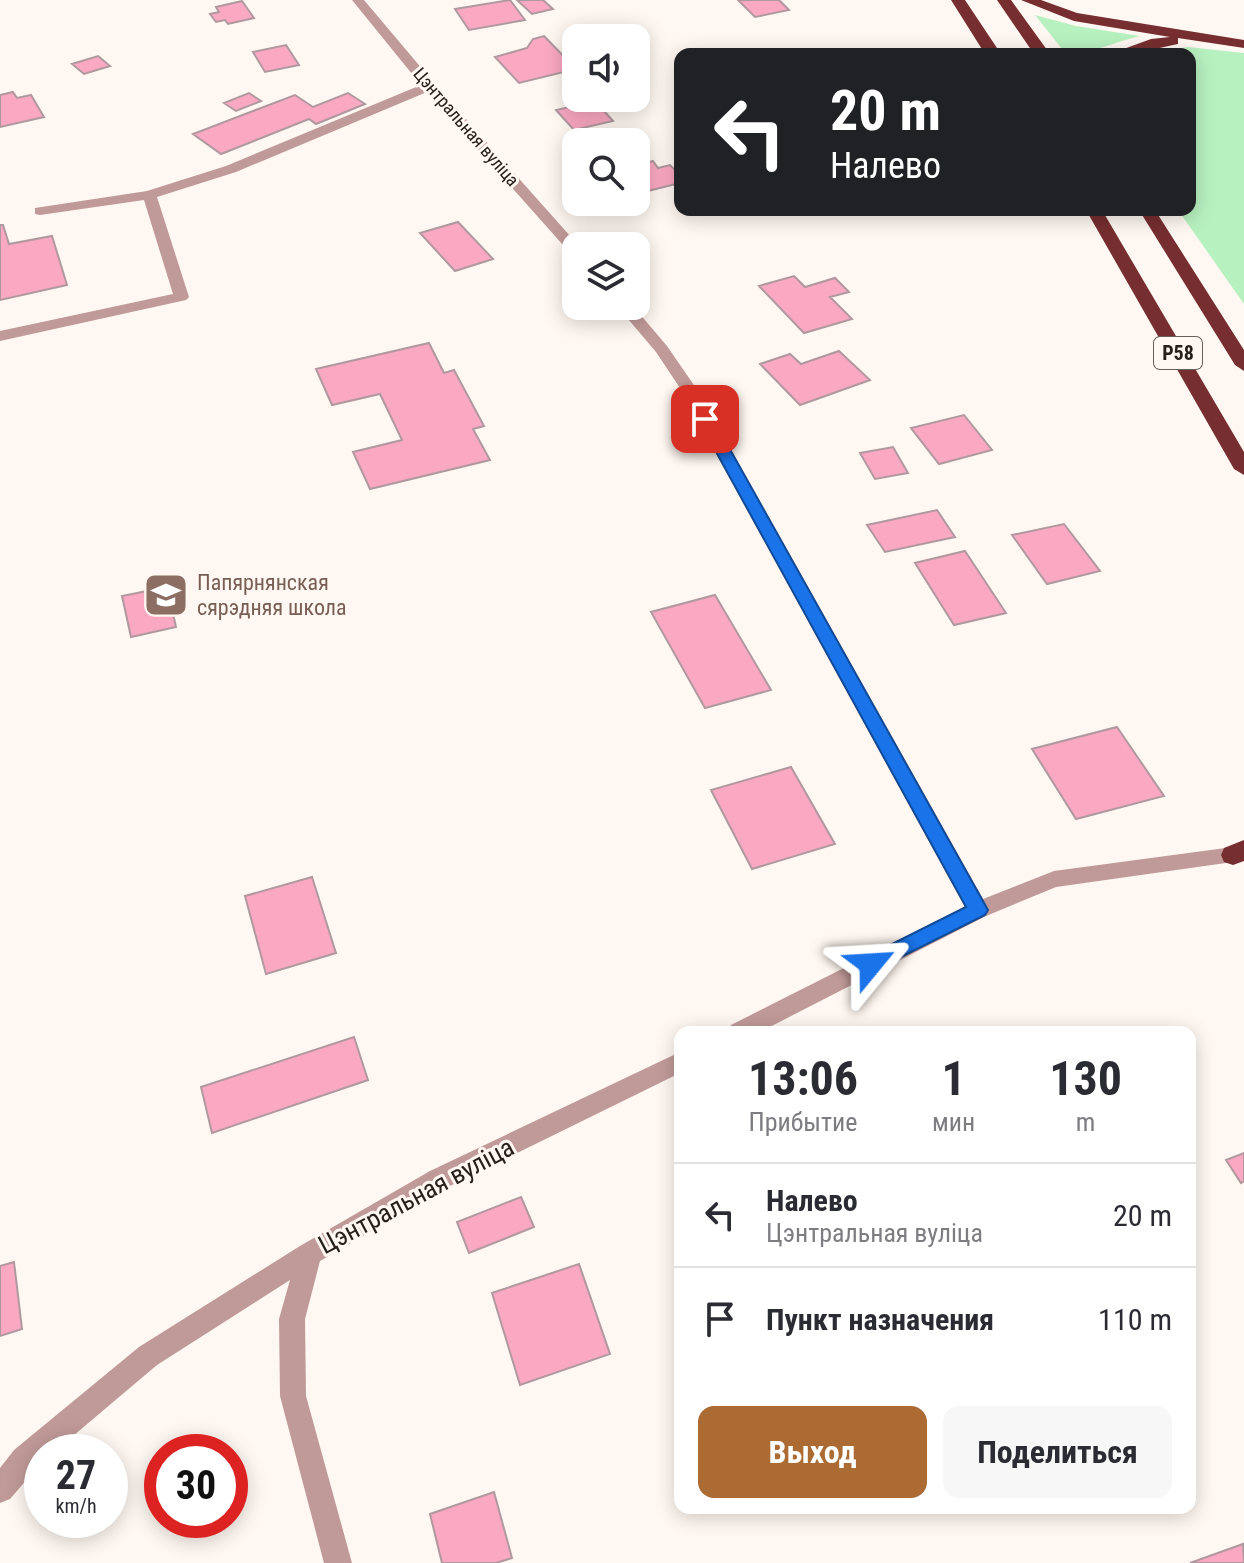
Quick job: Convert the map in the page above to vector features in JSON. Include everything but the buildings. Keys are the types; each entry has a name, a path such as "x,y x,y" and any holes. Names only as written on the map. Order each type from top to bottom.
{"highway":[{"path":"958,0 989,48"},
{"path":"1004,0 1038,48"},
{"path":"1028,0 1074,17 1244,44"},
{"path":"1137,48 1156,42 1211,39"},
{"name":"Р58","path":"1097,216 1244,469"},
{"name":"Р58","path":"1151,216 1244,365"}],"street":[{"name":"Цэнтральная вуліца","path":"358,0 429,86 562,235"},
{"path":"40,211 149,195 245,163 429,86"},
{"path":"0,336 181,297 149,195"},
{"path":"637,320 662,349 690,391 978,910"},
{"path":"751,1026 978,910 1054,879 1240,853"},
{"name":"Цэнтральная вуліца","path":"338,1563 293,1396 292,1319 309,1254 439,1179 674,1065"},
{"path":"0,1489 24,1460 148,1356 309,1254"}],"green space":[{"path":"1035,15 1076,26 1140,36 1101,48 1061,48"},
{"path":"1188,47 1244,53 1244,304 1182,216 1196,216 1196,48 1181,48"}],"place":[{"name":"Папярнянская сярэдняя школа","path":"166,595"}],"route":[{"path":"705,419 978,910 871,964"}]}
